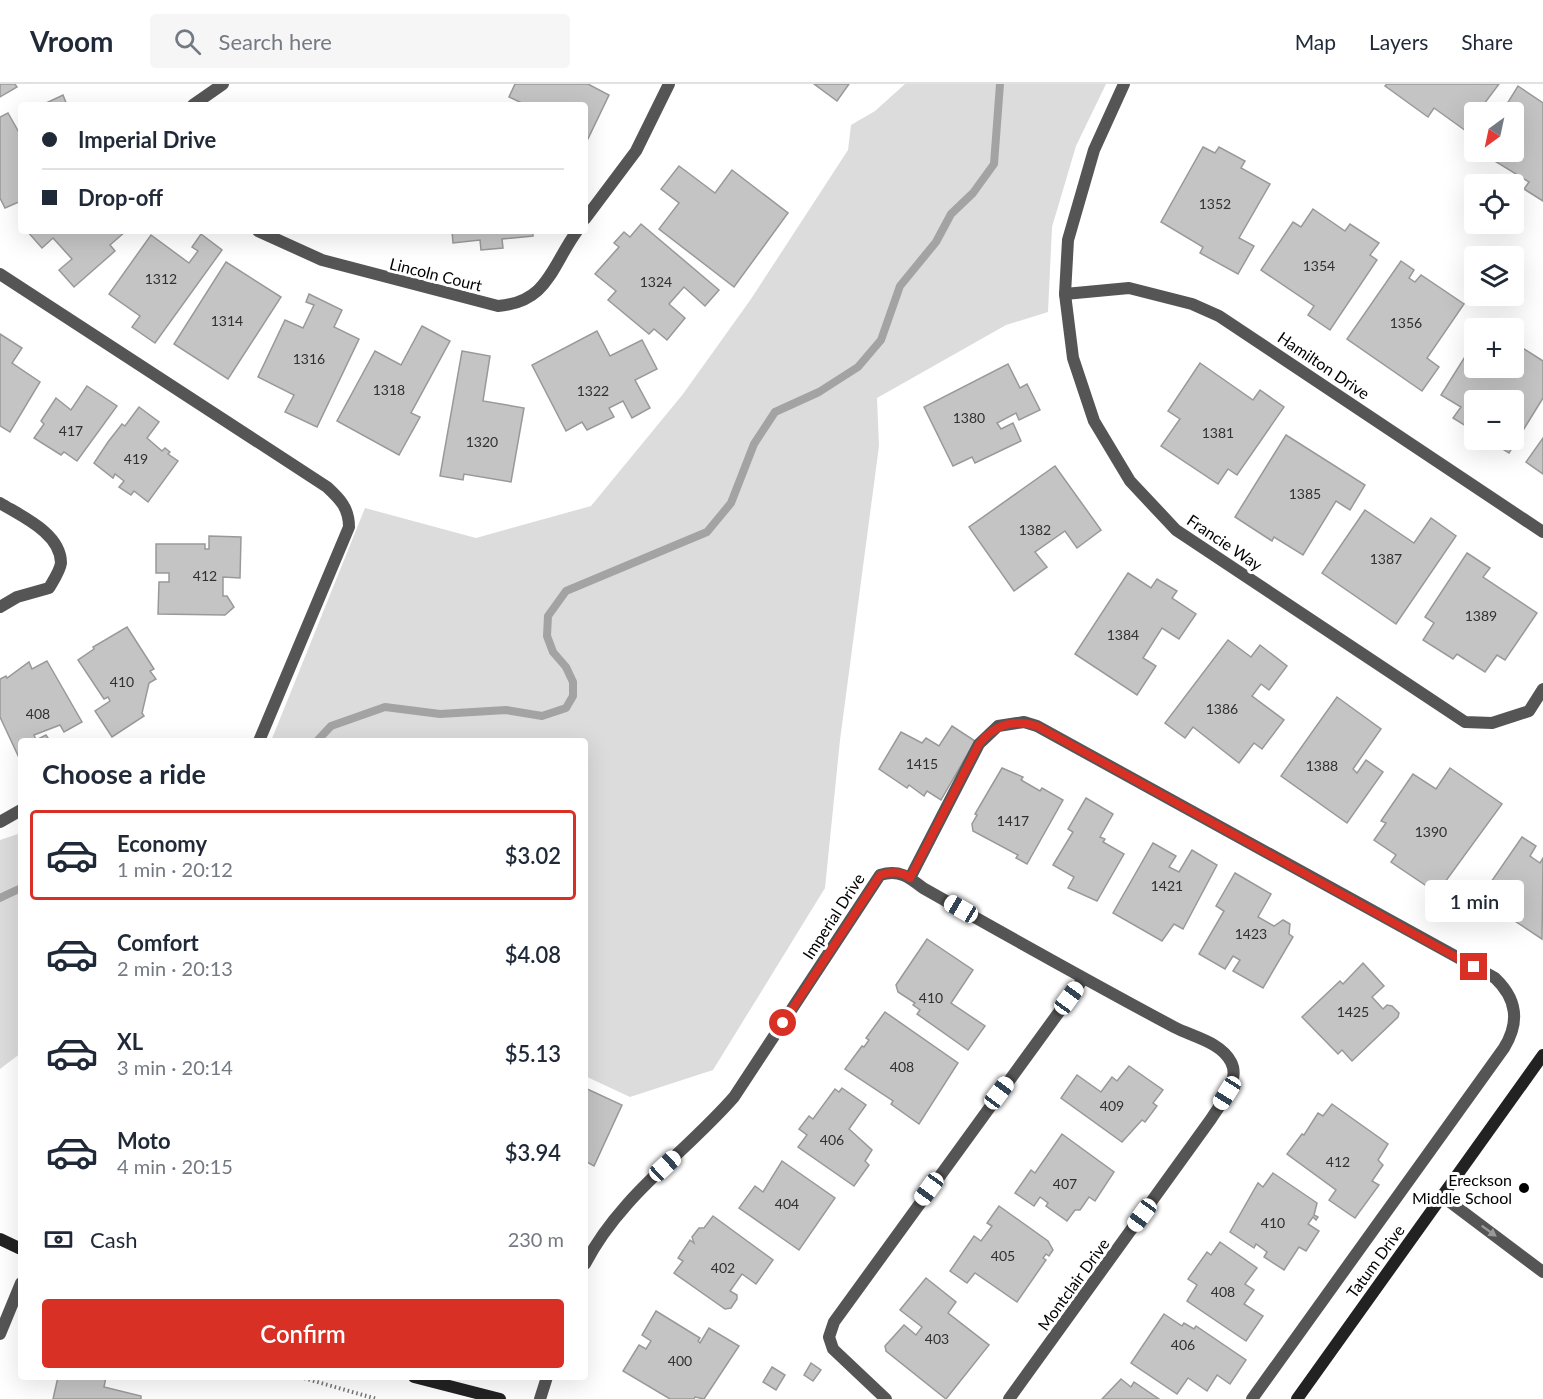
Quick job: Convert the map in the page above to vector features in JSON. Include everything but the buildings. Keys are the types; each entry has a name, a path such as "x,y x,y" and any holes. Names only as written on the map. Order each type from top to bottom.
{"street":[{"path":"197,102 223,84"},
{"path":"588,215 636,151 669,84"},
{"name":"Francie Way","path":"1124,84 1094,150 1068,240 1065,294 1073,358 1094,421 1131,481 1176,530 1465,722 1492,723 1528,711 1543,689"},
{"name":"Lincoln Court","path":"265,234 322,260 498,306 518,305 533,297 544,285 575,234"},
{"path":"0,274 327,487 342,501 349,514 349,527 260,738"},
{"name":"Hamilton Drive","path":"1065,294 1129,288 1192,304 1219,316 1543,532"},
{"path":"0,503 42,529 58,548 61,565 49,588 18,597 0,607"},
{"path":"910,878 979,744 998,726 1024,722 1037,726 1495,978 1506,989 1514,1004 1515,1019 1512,1035 1504,1048 1252,1399"},
{"path":"0,822 18,812"},
{"name":"Imperial Drive","path":"588,1258 598,1239 634,1194 711,1123 734,1097 880,875 890,872 904,874 1083,979 1193,1038 1215,1046 1225,1052 1233,1065"},
{"path":"886,1399 833,1349 829,1337 834,1322 1083,979"},
{"name":"Tatum Drive","path":"1297,1399 1543,1055"},
{"name":"Montclair Drive","path":"1009,1399 1211,1119 1233,1080 1233,1065"},
{"path":"1442,1196 1543,1272"},
{"path":"0,1239 18,1248"},
{"path":"0,1334 18,1290"},
{"path":"426,1380 500,1399"},
{"path":"540,1399 546,1380"}],"path":[{"path":"310,1380 377,1399"}],"shaded area":[{"path":"905,84 1106,84 1076,146 1052,227 1048,312 1006,325 877,398 879,446 840,740 825,888 713,1070 630,1097 588,1077 588,738 272,738 365,508 476,538 591,506 683,394 751,299 848,150 851,125 875,111"},
{"path":"18,834 18,1055 0,1069 0,840"}],"waterway":[{"path":"320,738 331,726 385,707 440,714 506,710 542,716 566,708 573,696 573,682 566,667 553,652 547,636 548,616 566,591 707,532 731,503 754,444 775,412 819,392 858,367 881,340 900,286 936,242 951,214 973,193 994,164 1000,84"},
{"path":"0,898 18,889"}],"place":[{"name":"Ereckson Middle School","path":"1524,1188"}],"route":[{"path":"783,1023 880,875 890,872 904,874 910,878 979,744 998,726 1011,723 1024,722 1037,726 1474,967"}]}
